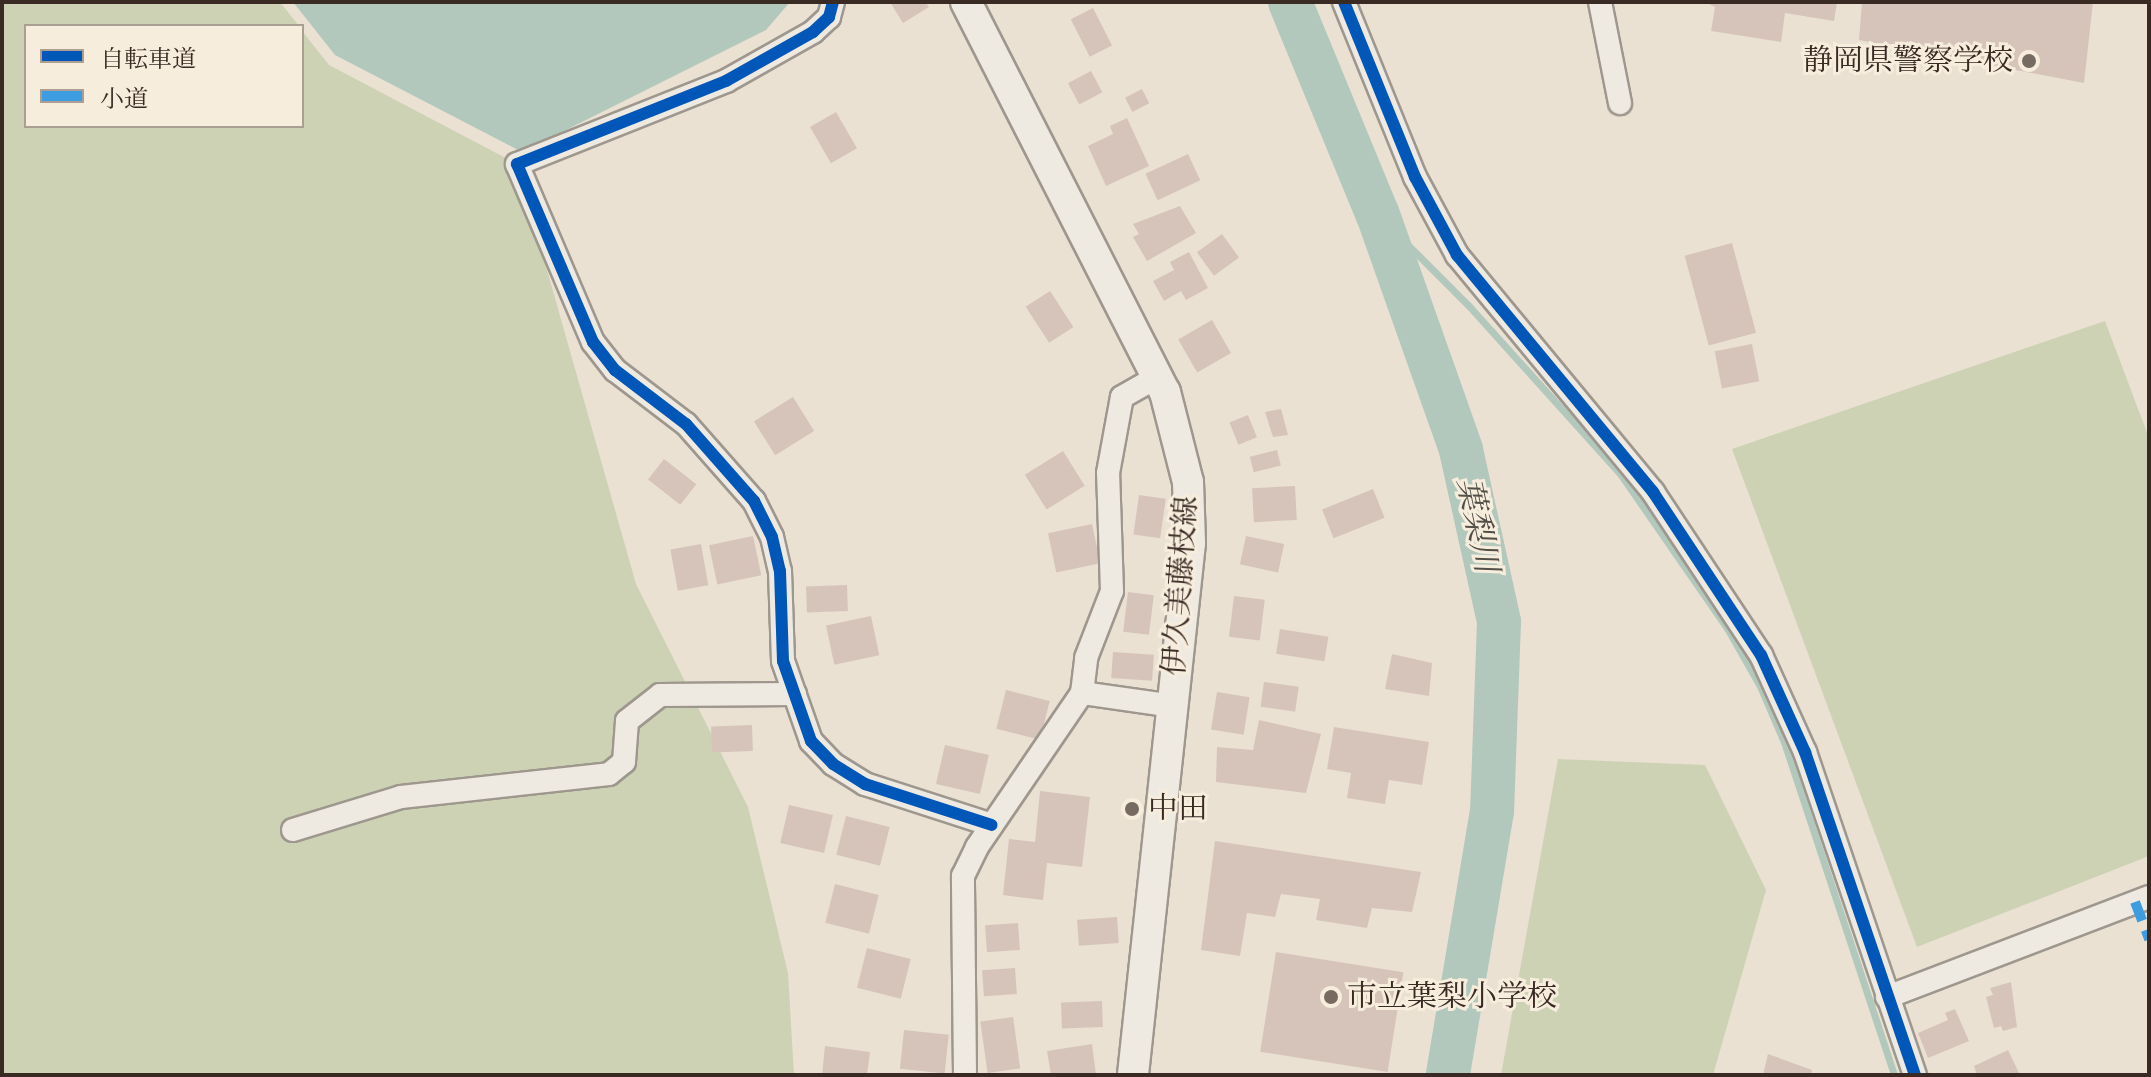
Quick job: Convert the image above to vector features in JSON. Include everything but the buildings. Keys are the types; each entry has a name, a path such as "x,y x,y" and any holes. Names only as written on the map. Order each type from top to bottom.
{"main road":[{"name":"伊久美藤枝線","path":"966,2 1157,377 1188,482 1190,543 1133,1075"}],"street":[{"path":"833,2 829,17 813,32 726,81 517,164 593,342 615,370 686,424 754,501 772,537 780,571 783,661 811,741 833,764 865,784 992,825"},
{"path":"1344,2 1395,134 1457,255 1653,492 1761,655 1805,752 1915,1075"},
{"path":"1600,2 1620,103"},
{"path":"965,1075 963,876 992,825 1082,693 1086,658 1112,591 1108,473 1122,397 1157,377"},
{"path":"1082,693 1173,706"},
{"path":"293,830 401,797 609,774 624,762 627,721 660,695 795,694"},
{"path":"1887,997 2149,897"}],"shaded area":[{"path":"2,2 280,2 297,24 24,24 24,128 304,128 304,34 329,65 517,164 636,584 748,807 788,973 794,1075 2,1075"},
{"path":"293,2 790,2 766,30 522,152 335,55"},
{"path":"2105,321 2149,438 2149,856 1917,947 1732,449"},
{"path":"1558,759 1705,765 1766,890 1713,1075 1501,1075"}],"waterway":[{"name":"葉梨川","path":"1290,2 1378,215 1461,450 1499,622 1492,811 1448,1075"},
{"path":"1378,215 1469,306 1621,475 1727,628 1760,686 1784,742 1894,1075"}],"marked path":[{"path":"2135,902 2149,939"}],"cycle path":[{"path":"833,2 829,17 813,32 726,81 517,164 593,342 615,370 686,424 754,501 772,537 780,571 783,661 811,741 833,764 865,784 992,825"},
{"path":"1344,2 1415,177 1457,255 1653,492 1761,655 1805,752 1915,1075"}],"place":[{"name":"静岡県警察学校","path":"2029,61"},
{"name":"中田","path":"1132,809"},
{"name":"市立葉梨小学校","path":"1331,997"}]}
